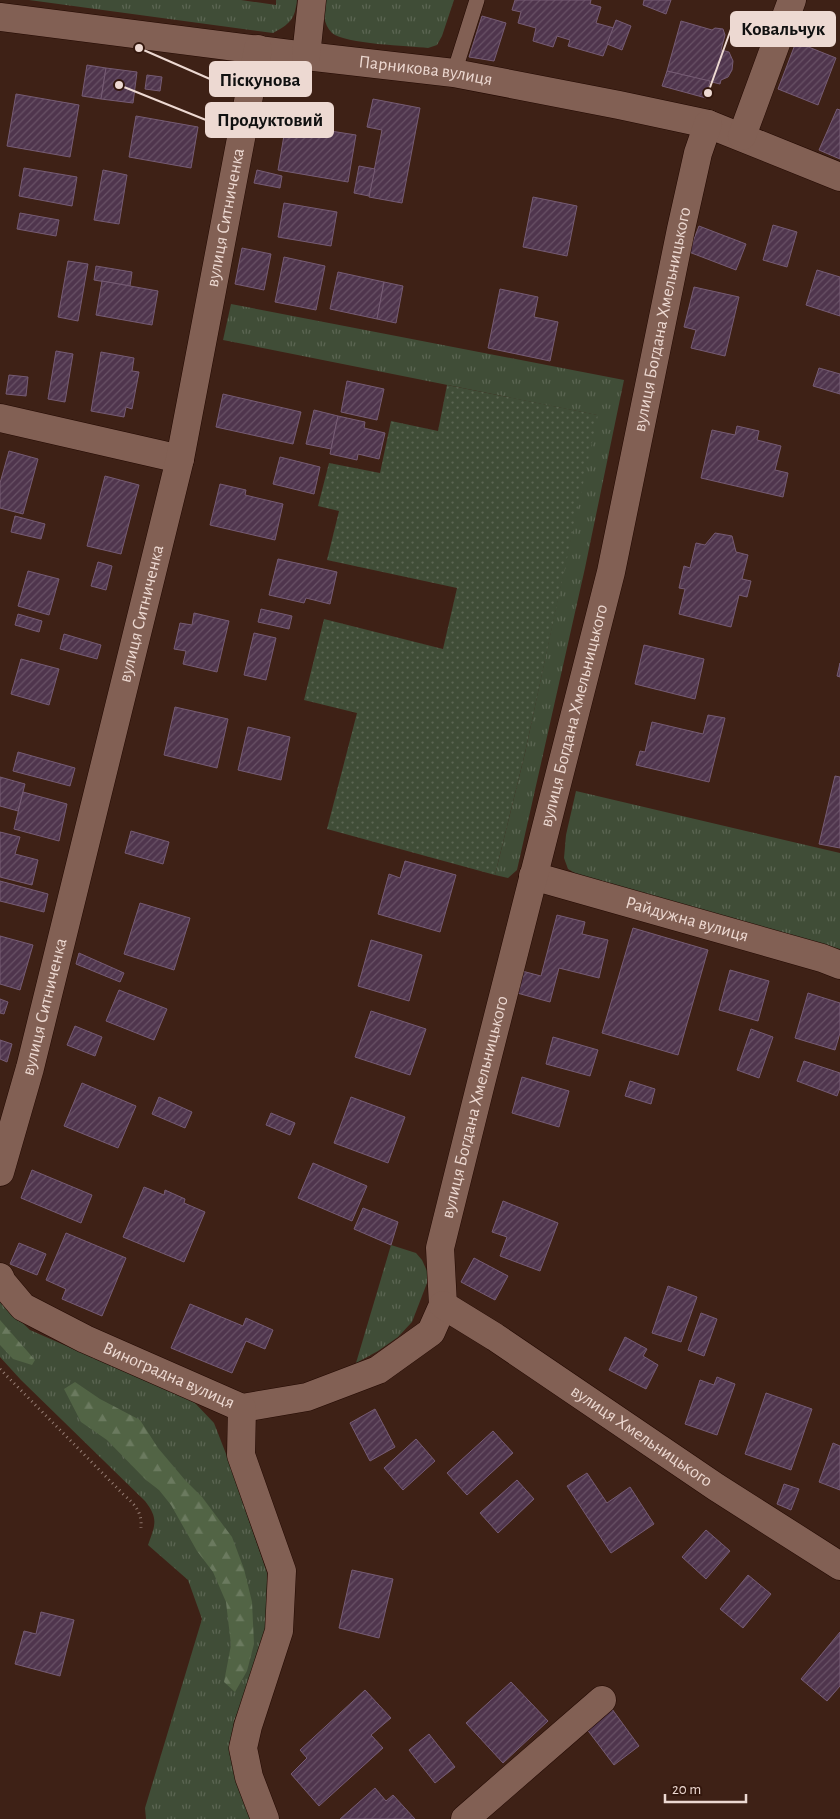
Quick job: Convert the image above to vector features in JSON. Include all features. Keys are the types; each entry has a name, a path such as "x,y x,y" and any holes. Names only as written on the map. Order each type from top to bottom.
{"street":[{"path":"306,56 312,0"},
{"path":"742,136 792,0"},
{"name":"Парникова вулиця","path":"0,17 454,73 708,124 742,136 840,177"},
{"name":"вулиця Ситниченка","path":"0,1172 30,1068 180,459 258,49"},
{"name":"вулиця Богдана Хмельницького","path":"443,1305 440,1248 611,572 681,229 698,153 708,124"},
{"path":"0,418 180,459"},
{"name":"Райдужна вулиця","path":"533,876 822,958 840,965"},
{"name":"Виноградна вулиця","path":"0,1277 23,1308 85,1339 242,1408 308,1397 378,1370 431,1332 443,1305"},
{"name":"вулиця Хмельницького","path":"443,1305 495,1336 716,1487 840,1566"},
{"path":"242,1408 241,1455 282,1571 279,1631 248,1726 243,1748 249,1777 265,1819"},
{"path":"465,1819 602,1700"}],"lane":[{"path":"454,73 477,0"}],"path":[{"path":"0,1369 116,1488 138,1507 142,1517 141,1528"}],"green space":[{"path":"29,0 241,0 276,5 276,0 297,0 295,12 291,20 284,27 273,33"},
{"path":"324,0 454,0 442,36 437,45 428,48 363,42 339,37 332,33 325,22"},
{"path":"231,304 624,380 585,568 517,870 508,878 495,875 525,753 597,415 223,340"},
{"path":"447,385 598,415 525,753 495,875 327,829 357,713 304,700 324,619 443,649 457,588 327,560 339,511 318,506 329,463 380,473 391,421 438,431"},
{"path":"576,791 840,853 840,949 580,876 568,869 564,858 566,835"},
{"path":"391,1245 416,1253 427,1271 427,1283 412,1322 398,1337 356,1363"},
{"path":"0,1295 11,1312 30,1330 194,1402 214,1423 267,1573 266,1630 250,1683 234,1721 230,1753 251,1819 146,1819 145,1808 202,1619 188,1580 148,1545 154,1518 145,1501 21,1380 0,1357"},
{"path":"0,1320 35,1360 32,1365 13,1359 0,1345"},
{"path":"75,1382 100,1399 140,1420 158,1448 202,1497 232,1537 244,1569 252,1602 254,1644 247,1671 235,1692 224,1682 231,1645 226,1602 213,1572 197,1551 171,1505 159,1490 146,1480 107,1440 81,1422 64,1389"}],"building":[{"path":"515,0 591,0 590,4 601,7 596,23 614,28 603,56 568,46 570,40 557,36 553,47 533,41 536,28 518,23 521,12 512,10"},
{"path":"644,0 671,0 666,14 643,5"},
{"path":"482,16 506,23 494,61 469,57"},
{"path":"616,20 631,26 622,50 607,44"},
{"path":"681,21 712,30 715,28 723,29 725,35 721,50 729,52 733,61 732,70 728,77 721,80 720,84 667,71"},
{"path":"796,42 836,58 818,105 778,89"},
{"path":"87,65 106,68 101,99 82,96"},
{"path":"106,68 137,72 133,103 101,99"},
{"path":"667,71 710,81 706,98 662,86"},
{"path":"147,75 162,77 160,91 145,89"},
{"path":"16,94 79,105 70,157 7,146"},
{"path":"373,99 420,108 402,203 369,197 382,130 367,127"},
{"path":"837,109 840,110 840,159 819,150"},
{"path":"136,116 198,127 191,168 129,157"},
{"path":"286,124 356,135 348,182 278,170"},
{"path":"359,166 375,169 369,196 354,193"},
{"path":"24,168 77,177 72,206 19,196"},
{"path":"103,170 127,175 119,224 94,220"},
{"path":"257,170 282,176 280,188 254,183"},
{"path":"533,197 577,206 567,256 523,247"},
{"path":"284,203 337,212 331,246 278,237"},
{"path":"20,213 59,220 56,236 17,229"},
{"path":"773,225 797,232 787,267 763,260"},
{"path":"699,226 746,244 736,270 689,252"},
{"path":"242,248 271,254 264,290 235,284"},
{"path":"284,257 325,266 316,310 275,302"},
{"path":"68,261 88,264 78,321 58,317"},
{"path":"96,266 132,272 130,286 94,280"},
{"path":"817,270 840,277 840,316 806,305"},
{"path":"338,272 384,282 377,319 330,309"},
{"path":"102,281 158,291 152,325 96,315"},
{"path":"384,282 403,286 396,323 377,319"},
{"path":"694,287 739,297 725,356 691,348 696,330 684,327"},
{"path":"500,289 538,297 534,317 558,322 550,361 488,348"},
{"path":"56,351 73,354 65,402 48,399"},
{"path":"101,352 134,358 132,371 139,372 132,409 126,407 124,417 91,411"},
{"path":"819,368 840,374 840,394 813,386"},
{"path":"9,375 28,377 26,396 6,394"},
{"path":"347,381 384,389 377,420 341,412"},
{"path":"223,394 301,412 293,444 216,427"},
{"path":"314,410 338,416 331,449 306,444"},
{"path":"338,416 365,422 364,428 385,433 379,459 358,454 357,460 330,454"},
{"path":"737,426 759,431 757,440 781,446 775,470 788,473 783,497 701,478 712,430 735,435"},
{"path":"9,451 38,459 23,514 0,508 0,483"},
{"path":"280,457 320,467 314,494 273,484"},
{"path":"105,476 139,485 121,554 87,546"},
{"path":"220,484 246,490 245,495 283,504 275,540 210,525"},
{"path":"15,516 45,524 41,539 11,532"},
{"path":"715,533 732,536 736,552 748,555 742,579 751,581 747,597 739,595 731,627 679,614 685,589 679,588 684,566 690,568 696,543 705,545"},
{"path":"278,559 337,572 330,604 306,598 304,603 269,595"},
{"path":"98,562 112,566 106,590 91,586"},
{"path":"28,571 59,579 49,615 18,606"},
{"path":"261,609 292,616 289,629 258,622"},
{"path":"194,613 229,621 217,672 183,664 186,651 174,649 180,623 192,625"},
{"path":"18,614 42,621 39,632 15,625"},
{"path":"254,633 276,638 266,680 244,675"},
{"path":"64,634 101,645 97,659 60,649"},
{"path":"644,645 704,659 695,699 635,684"},
{"path":"21,659 59,669 49,705 11,694"},
{"path":"840,663 840,677 837,676"},
{"path":"175,707 228,719 217,768 164,755"},
{"path":"708,715 725,718 709,782 636,765 640,751 645,752 652,722 703,734"},
{"path":"248,727 290,737 281,780 238,770"},
{"path":"18,752 75,768 70,786 13,771"},
{"path":"835,776 840,777 840,848 819,844"},
{"path":"0,777 25,784 18,811 0,806"},
{"path":"23,792 67,804 59,841 14,829"},
{"path":"131,831 169,842 163,864 125,853"},
{"path":"0,832 20,837 15,854 38,860 32,885 0,877"},
{"path":"405,861 456,875 440,932 378,914 389,874 400,878"},
{"path":"0,881 48,894 44,912 0,901"},
{"path":"140,903 190,918 174,970 124,954"},
{"path":"557,915 585,922 582,934 608,940 599,978 559,968 550,1002 517,993 522,971 541,976"},
{"path":"633,928 708,950 678,1055 602,1033"},
{"path":"0,936 33,945 20,990 0,984"},
{"path":"371,940 422,955 409,1001 358,986"},
{"path":"79,953 124,973 120,982 76,964"},
{"path":"730,970 769,981 758,1021 719,1010"},
{"path":"119,990 167,1009 154,1040 106,1021"},
{"path":"808,993 840,1003 840,1033 835,1050 795,1038"},
{"path":"0,999 8,1002 4,1014 0,1013"},
{"path":"371,1011 426,1029 410,1075 355,1057"},
{"path":"75,1026 102,1037 95,1056 67,1045"},
{"path":"751,1029 773,1037 759,1078 737,1070"},
{"path":"553,1037 598,1050 590,1076 546,1064"},
{"path":"0,1040 12,1044 7,1062 0,1059"},
{"path":"804,1061 840,1073 840,1088 837,1096 797,1081"},
{"path":"522,1077 569,1091 559,1127 512,1113"},
{"path":"630,1081 655,1089 651,1104 625,1096"},
{"path":"82,1083 136,1106 118,1148 64,1126"},
{"path":"159,1097 192,1112 185,1128 152,1114"},
{"path":"351,1097 405,1117 388,1163 334,1143"},
{"path":"271,1113 295,1123 290,1135 266,1125"},
{"path":"313,1163 367,1186 352,1221 298,1198"},
{"path":"32,1170 92,1195 81,1223 21,1198"},
{"path":"144,1187 164,1195 165,1190 185,1199 184,1203 205,1212 184,1262 123,1237"},
{"path":"503,1201 558,1223 540,1271 500,1256 507,1237 492,1232"},
{"path":"363,1208 398,1222 391,1245 354,1229"},
{"path":"66,1233 126,1258 102,1316 62,1299 66,1289 46,1280"},
{"path":"19,1243 46,1254 37,1275 10,1264"},
{"path":"474,1258 508,1276 495,1300 461,1282"},
{"path":"668,1286 697,1297 681,1342 652,1333"},
{"path":"190,1304 243,1326 246,1318 273,1330 265,1349 246,1341 232,1373 171,1348"},
{"path":"701,1313 717,1319 704,1356 688,1350"},
{"path":"625,1337 647,1349 643,1356 658,1365 646,1389 609,1370"},
{"path":"717,1377 735,1384 717,1435 685,1424 700,1380 714,1385"},
{"path":"766,1393 812,1409 791,1470 745,1454"},
{"path":"375,1409 395,1447 370,1461 350,1423"},
{"path":"493,1431 513,1453 467,1495 447,1473"},
{"path":"416,1439 435,1461 403,1490 384,1468"},
{"path":"833,1443 840,1446 840,1490 819,1482"},
{"path":"587,1473 607,1503 630,1487 654,1524 611,1553 567,1486"},
{"path":"517,1480 534,1499 498,1533 480,1513"},
{"path":"784,1484 799,1489 791,1510 777,1504"},
{"path":"706,1530 730,1551 706,1579 682,1557"},
{"path":"352,1570 393,1579 379,1638 339,1628"},
{"path":"748,1575 771,1594 743,1628 720,1609"},
{"path":"41,1612 74,1620 60,1676 15,1664 24,1631 36,1634"},
{"path":"840,1632 840,1686 827,1701 801,1679"},
{"path":"511,1682 548,1721 503,1763 466,1723"},
{"path":"365,1690 391,1718 371,1735 383,1748 319,1806 291,1774 307,1758 300,1750"},
{"path":"612,1709 639,1746 614,1765 586,1728"},
{"path":"429,1734 455,1767 435,1783 409,1750"},
{"path":"375,1788 386,1801 393,1795 415,1819 340,1819"}],"place":[{"name":"Піскунова","path":"139,48"},
{"name":"Продуктовий","path":"119,85"},
{"name":"Ковальчук","path":"708,93"}]}
